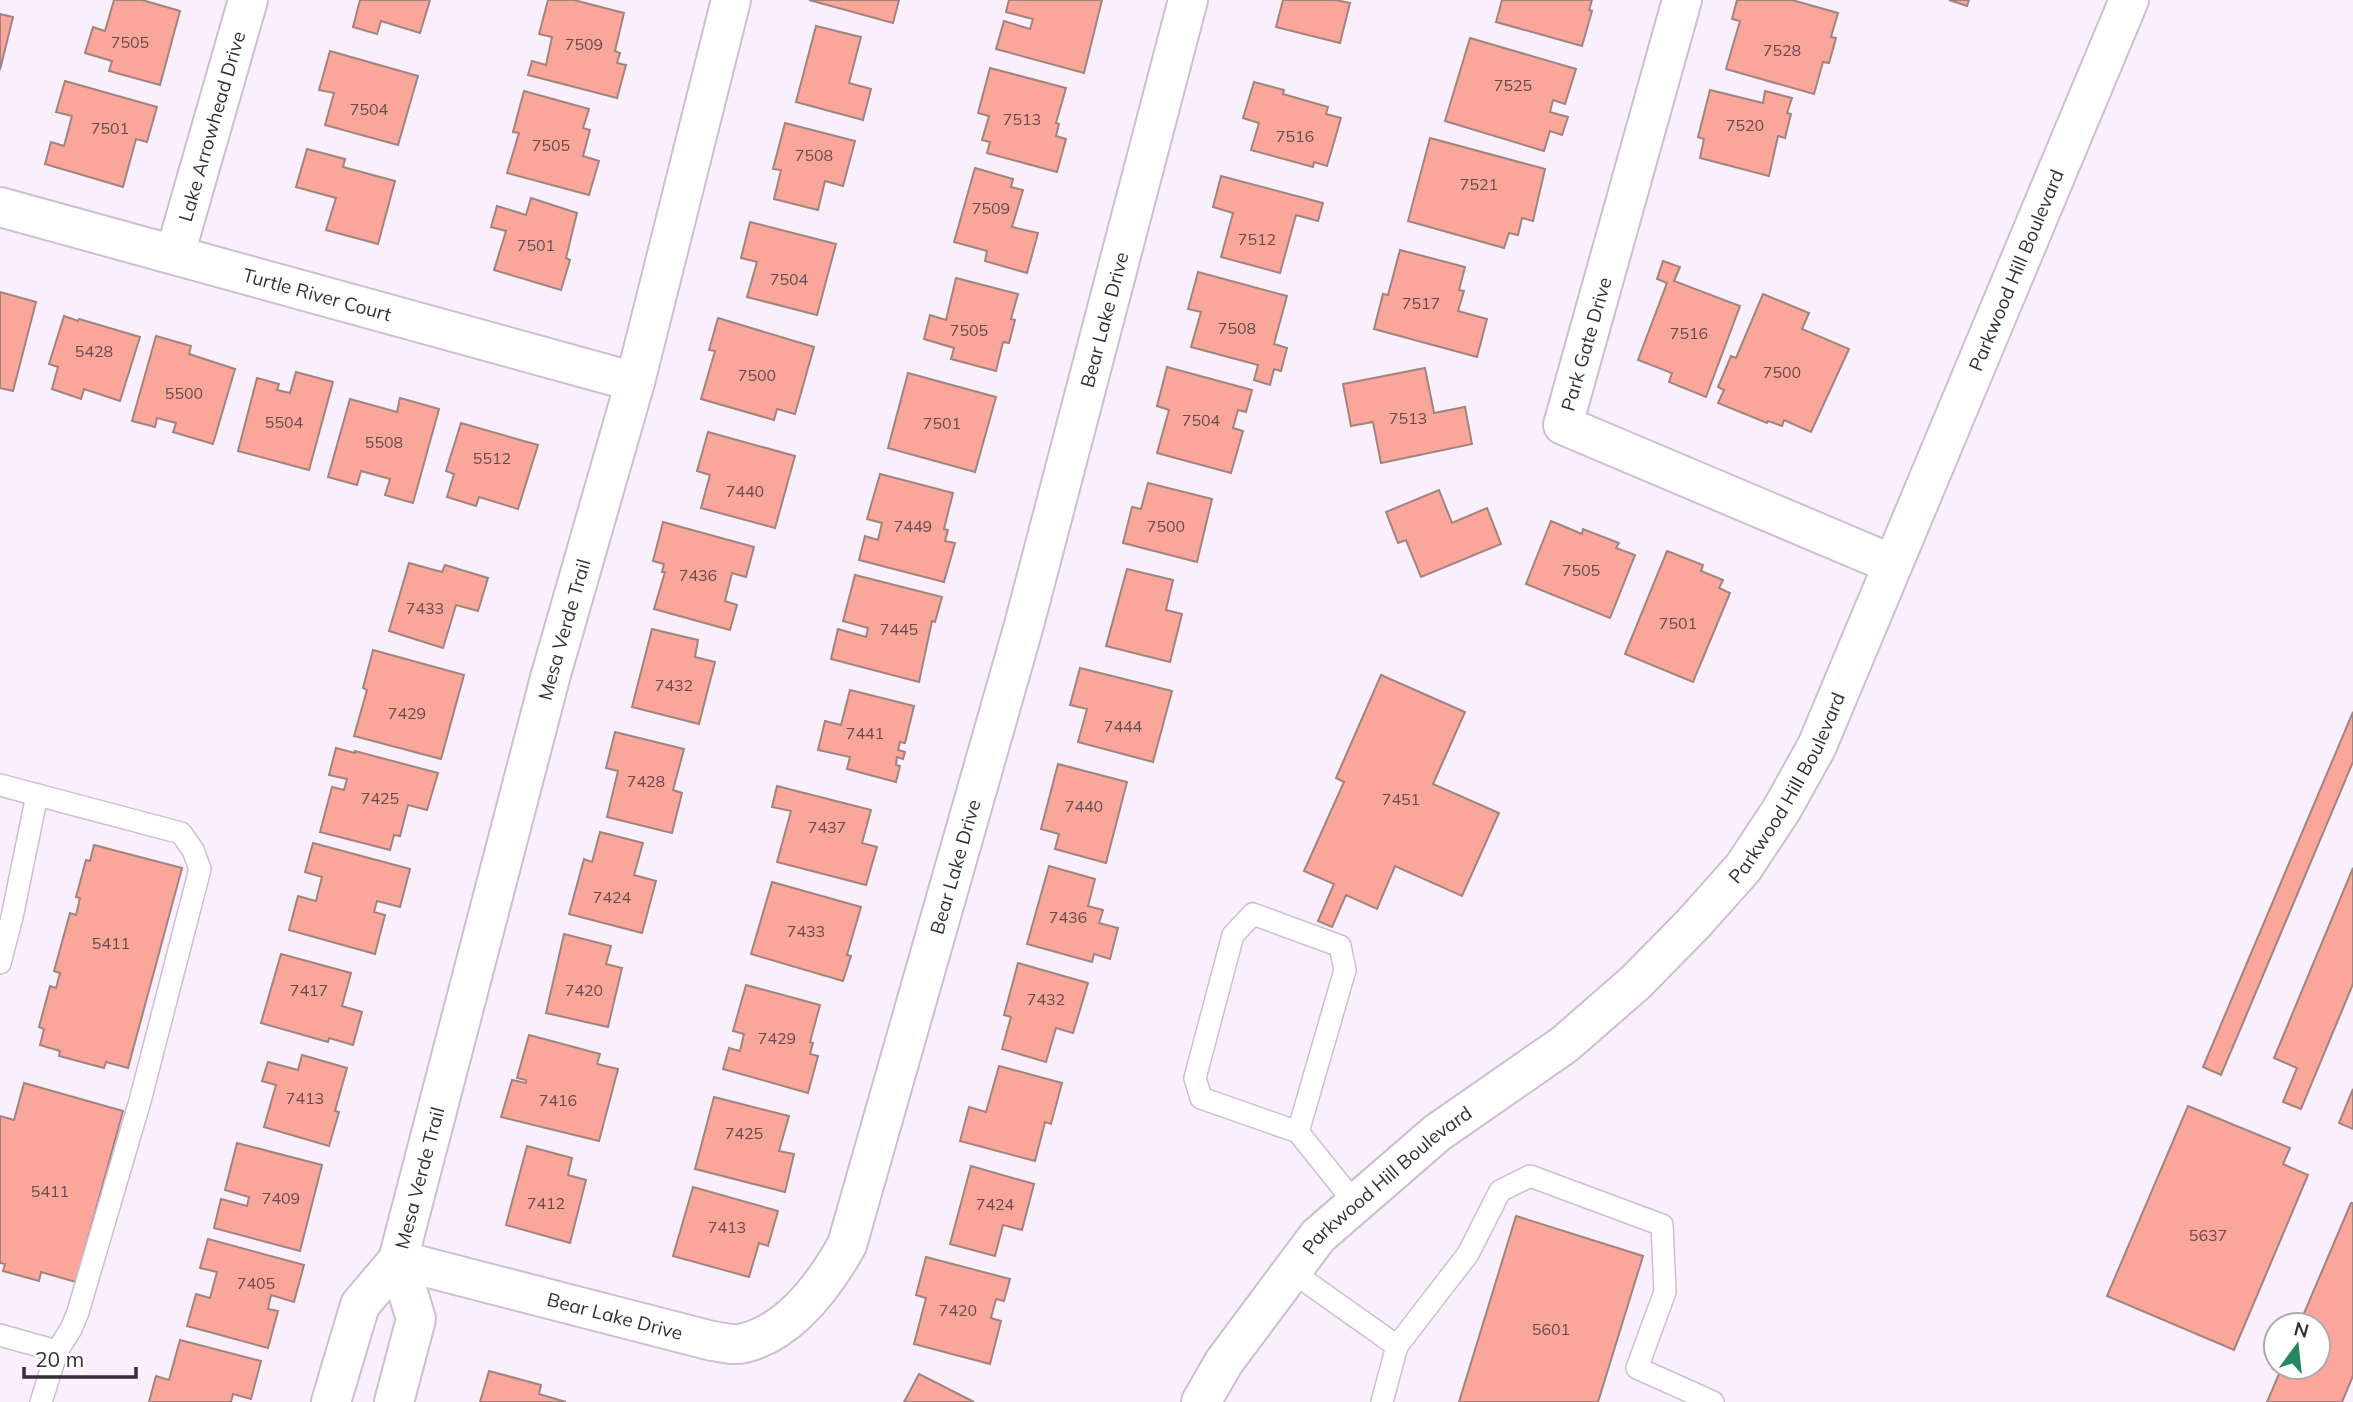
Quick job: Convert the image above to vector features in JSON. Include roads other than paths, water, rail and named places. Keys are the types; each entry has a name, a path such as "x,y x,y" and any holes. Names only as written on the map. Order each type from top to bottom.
{"street":[{"name":"Lake Arrowhead Drive","path":"175,254 248,0"},
{"name":"Mesa Verde Trail","path":"331,1402 360,1305 398,1259 550,678 635,382 731,0"},
{"name":"Bear Lake Drive","path":"398,1259 712,1341 742,1344 771,1331 805,1304 831,1273 847,1245 1024,625 1188,0"},
{"name":"Park Gate Drive","path":"1682,0 1563,425 1892,564"},
{"name":"Parkwood Hill Boulevard","path":"1201,1402 1224,1362 1318,1236 1437,1133 1565,1044 1636,982 1743,868 1782,809 1817,746 2129,0"},
{"name":"Turtle River Court","path":"0,207 635,382"},
{"name":"Mesa Verde Trail","path":"394,1402 416,1320 398,1259"}],"lane":[{"path":"0,785 181,833 193,850 200,870 140,1101 82,1299 71,1329 57,1351 41,1402"},
{"path":"0,963 37,795"},
{"path":"1298,1132 1345,970 1340,946 1254,914 1233,934 1195,1078 1201,1098 1298,1132 1355,1203"},
{"path":"1382,1402 1397,1346 1468,1254 1500,1191 1530,1176 1662,1225 1665,1292 1637,1368 1713,1402"},
{"path":"1292,1271 1397,1346"},
{"path":"0,1335 57,1351"}]}
